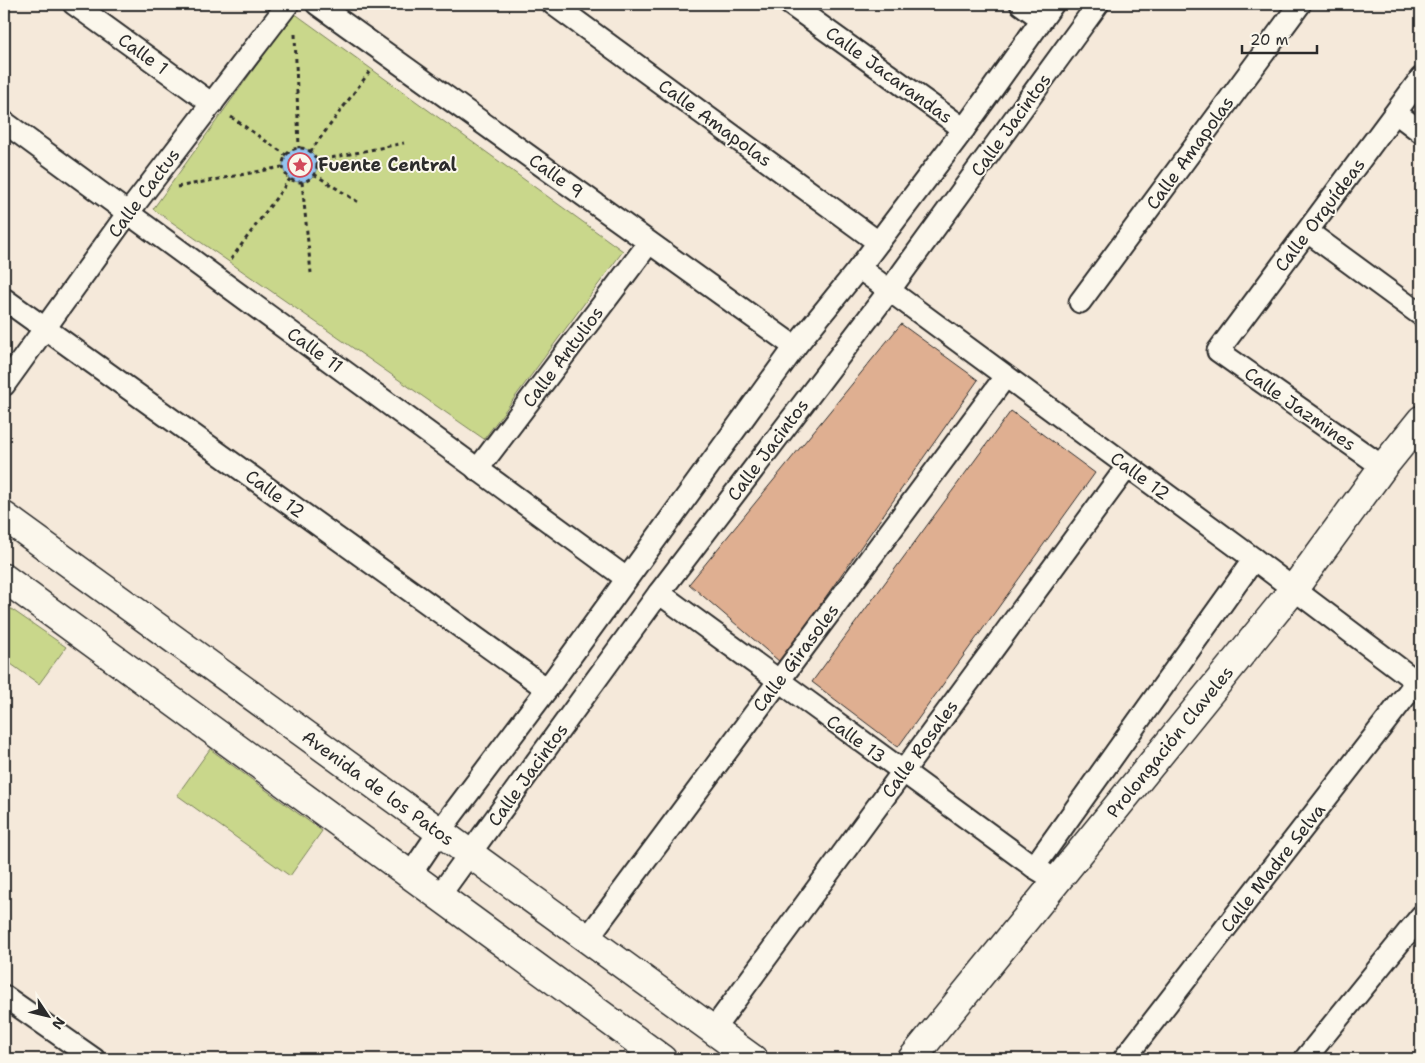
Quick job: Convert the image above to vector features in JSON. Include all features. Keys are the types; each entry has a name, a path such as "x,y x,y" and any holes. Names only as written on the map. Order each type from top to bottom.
{"street":[{"name":"Calle 1","path":"74,4 218,108"},
{"name":"Calle Cactus","path":"4,385 128,213 218,108 288,4"},
{"name":"Calle 9","path":"317,4 795,347"},
{"name":"Calle Amapolas","path":"553,4 878,242"},
{"name":"Calle Jacarandas","path":"790,4 964,129"},
{"path":"1021,4 1048,12"},
{"name":"Calle Jacintos","path":"439,896 659,593 889,291 1098,4"},
{"name":"Calle Amapolas","path":"1080,302 1300,4"},
{"name":"Calle Jacintos","path":"410,875 439,832 547,689 795,347 859,268 964,129 1048,12"},
{"name":"Calle Orquídeas","path":"1218,351 1421,78"},
{"path":"1396,113 1421,132"},
{"name":"Calle 11","path":"4,122 626,578"},
{"path":"1308,232 1421,315"},
{"name":"Calle Antulios","path":"477,470 649,243"},
{"name":"Calle 12","path":"859,268 1254,559 1293,590 1420,681"},
{"name":"Calle 12","path":"4,299 547,689"},
{"name":"Calle Jazmines","path":"1218,351 1383,467"},
{"name":"Calle Girasoles","path":"587,939 1005,377"},
{"name":"Prolongación Claveles","path":"912,1059 1293,590 1383,467 1421,420"},
{"name":"Calle Rosales","path":"713,1030 1127,467"},
{"name":"Avenida de los Patos","path":"4,516 753,1059"},
{"path":"1034,867 1254,559"},
{"path":"4,578 662,1059"},
{"name":"Calle 13","path":"659,593 902,773 1034,867 1057,881"},
{"name":"Calle Madre Selva","path":"1124,1059 1420,681"},
{"path":"1305,1059 1421,916"},
{"path":"4,996 94,1059"}],"path":[{"path":"295,32 299,148"},
{"path":"310,152 384,53"},
{"path":"218,108 286,155"},
{"path":"316,161 404,143"},
{"path":"299,148 310,152 316,161 314,174 302,182 290,179 282,168 286,155 299,148"},
{"path":"169,188 282,168"},
{"path":"314,174 361,204"},
{"path":"229,262 290,179"},
{"path":"302,182 312,273"}],"green space":[{"path":"294,13 623,251 484,439 153,209"},
{"path":"4,604 66,647 39,684 4,659"},
{"path":"210,749 322,831 290,876 177,795"}],"water":[{"path":"300,148 312,153 317,165 312,177 300,182 288,177 283,165 288,153"}],"building":[{"path":"901,324 978,380 780,662 689,584"},
{"path":"1011,411 1095,473 898,747 812,682"}],"place":[{"name":"Fuente Central","path":"300,165"}]}
